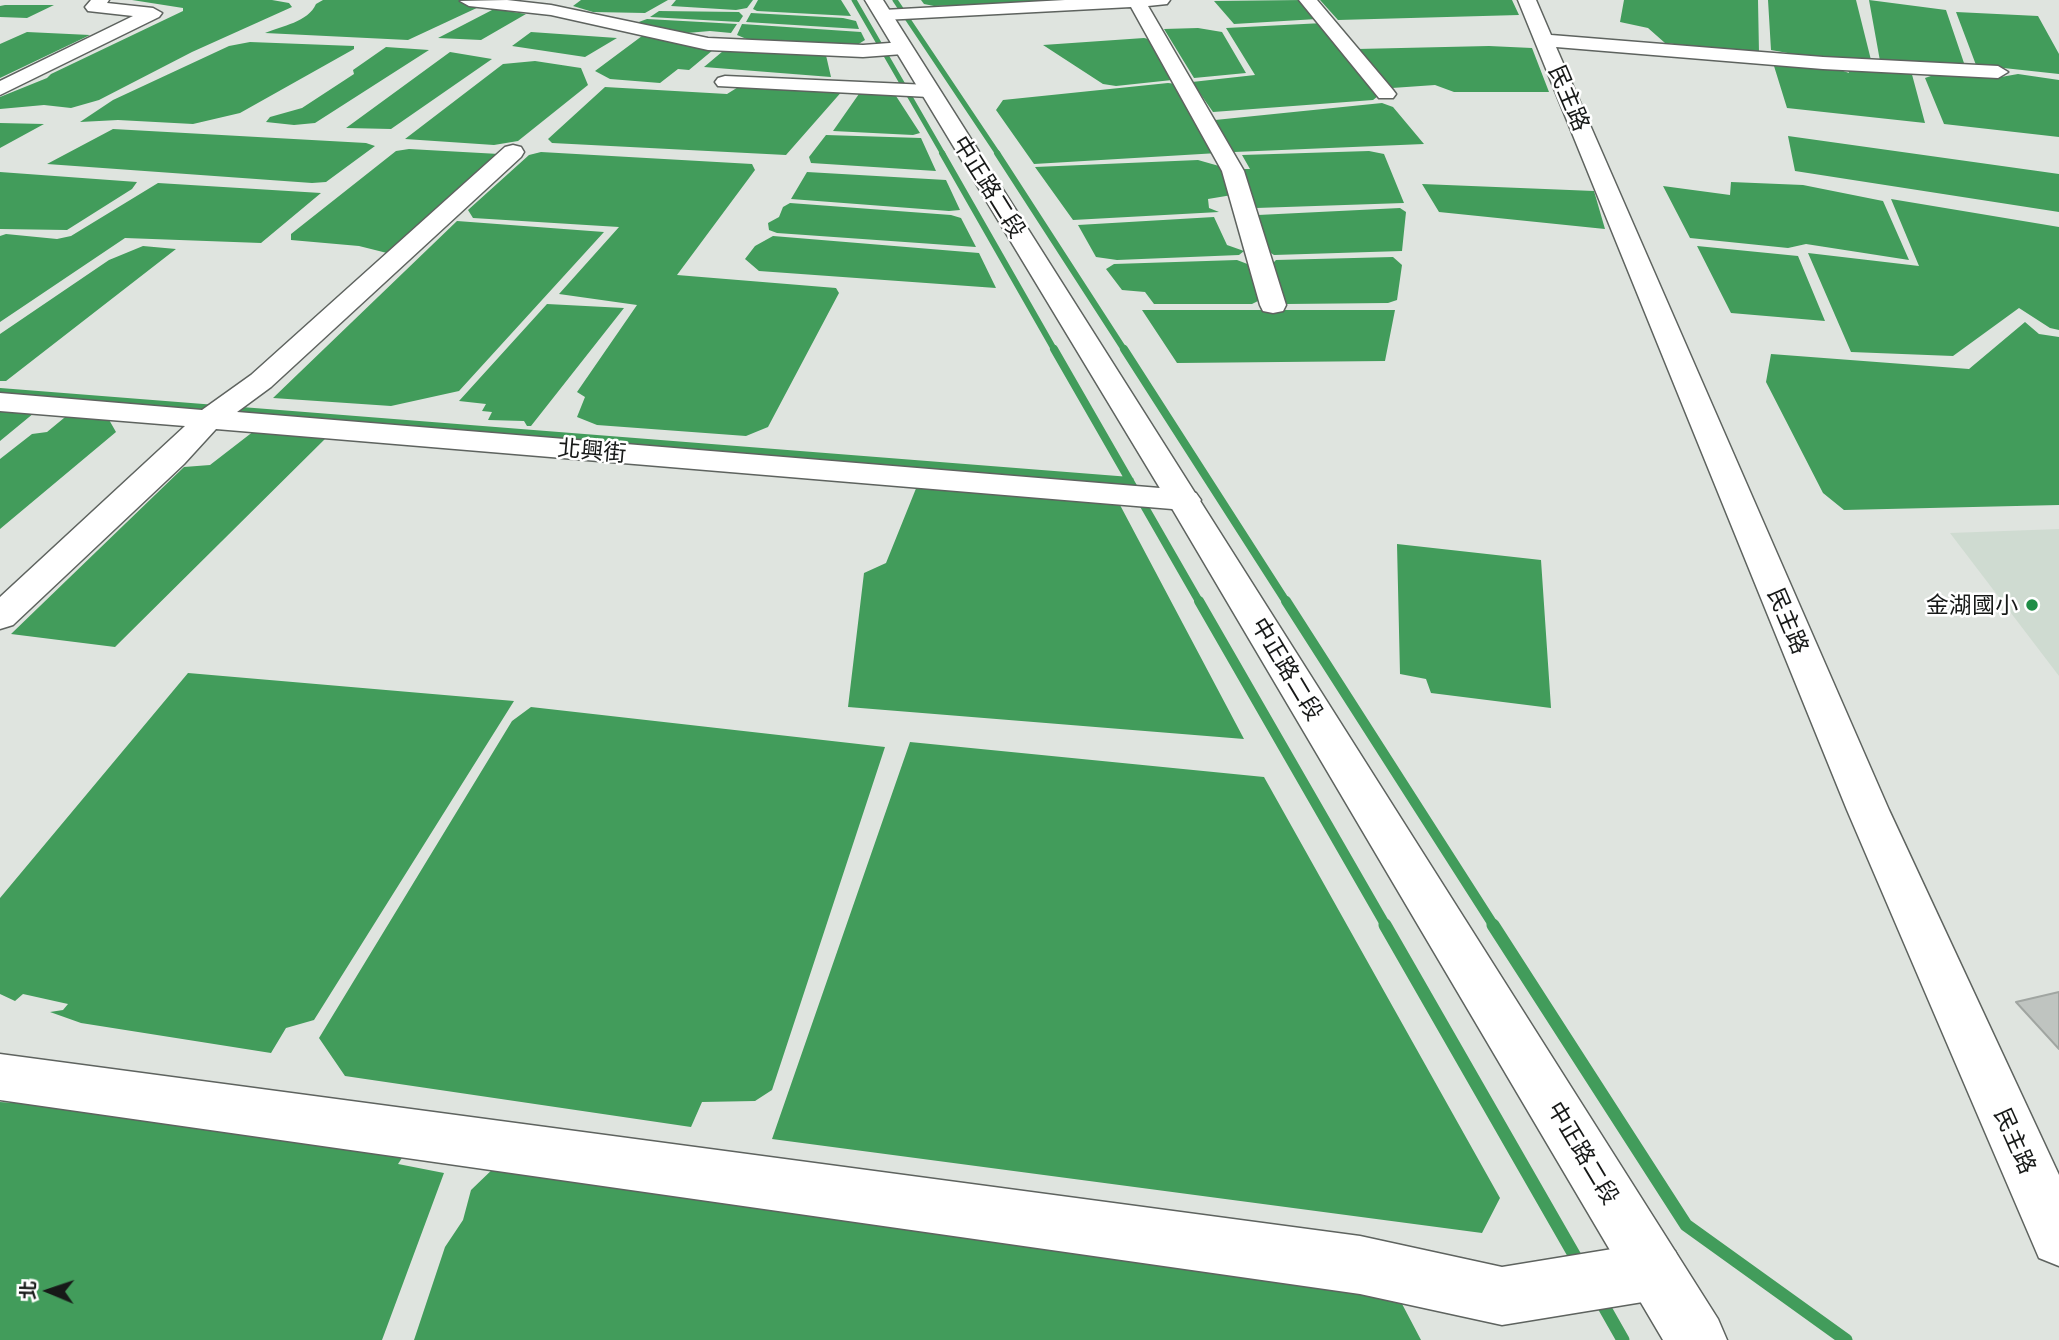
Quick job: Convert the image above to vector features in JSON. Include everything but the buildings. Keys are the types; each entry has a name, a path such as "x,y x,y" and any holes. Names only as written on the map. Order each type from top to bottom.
{"street":[{"path":"0,89 153,13 94,7 100,0"},
{"path":"879,7 1161,0"},
{"path":"1308,0 1386,94"},
{"name":"民主路","path":"1527,0 1868,810 2059,1238"},
{"path":"469,1 551,10 708,44 863,51 903,48"},
{"path":"1137,1 1233,170 1273,305"},
{"name":"中正路二段","path":"879,7 1698,1340"},
{"path":"1544,40 1811,62 1997,72"},
{"path":"725,82 929,91"},
{"path":"0,617 173,457 209,419 261,381 513,152"},
{"name":"北興街","path":"0,402 1184,500"},
{"path":"0,1077 1360,1265 1502,1296 1655,1271"}],"shaded area":[{"path":"132,0 272,0 289,3 292,7 192,52 99,100 71,108 44,105 0,109 0,97 47,78 183,11 183,8"},
{"path":"323,0 462,0 481,6 408,40 265,33 301,19"},
{"path":"581,0 668,0 645,13 593,12 573,6"},
{"path":"676,0 753,0 747,8 736,10 671,6"},
{"path":"758,0 841,0 851,16 757,11 753,9"},
{"path":"921,0 1103,0 934,6 924,4"},
{"path":"1303,0 1317,19 1234,24 1214,1"},
{"path":"1320,0 1512,0 1519,15 1338,20"},
{"path":"1624,0 1758,0 1759,53 1665,43 1648,28 1620,22"},
{"path":"1768,0 1856,0 1871,60 1810,57 1771,50"},
{"path":"1869,0 1946,10 1965,66 1880,61"},
{"path":"54,5 27,18 0,17 0,6"},
{"path":"494,9 526,14 481,40 438,38"},
{"path":"659,11 739,12 743,16 739,22 650,17"},
{"path":"1956,12 2038,16 2059,54 2059,74 1976,65"},
{"path":"751,13 843,18 856,21 859,29 746,22"},
{"path":"647,19 737,24 731,33 687,33 636,23"},
{"path":"1323,23 1382,93 1373,100 1213,112 1192,82 1255,75 1226,28"},
{"path":"742,24 861,32 865,40 857,45 749,40 737,35"},
{"path":"1198,28 1222,32 1246,73 1194,78 1164,29"},
{"path":"27,32 90,35 0,78 0,44"},
{"path":"531,32 617,38 585,57 512,46"},
{"path":"652,34 719,45 689,70 678,69 660,83 610,79 595,71 642,36"},
{"path":"1144,38 1153,40 1172,80 1116,86 1103,84 1043,45"},
{"path":"250,42 354,46 354,49 240,113 193,124 118,120 80,122 113,100 229,46"},
{"path":"729,46 825,51 831,77 704,67"},
{"path":"1489,46 1532,48 1549,92 1454,92 1435,85 1392,88 1357,49"},
{"path":"386,47 429,50 315,123 294,125 266,122 270,117 302,108 354,74 353,70"},
{"path":"450,52 492,59 391,129 346,128"},
{"path":"535,61 581,68 588,85 518,141 494,145 405,139 503,64"},
{"path":"1774,66 1835,68 1849,73 1848,70 1910,67 1925,123 1787,108"},
{"path":"1951,69 1991,73 2001,77 2018,74 2059,80 2059,137 1944,124 1925,78"},
{"path":"748,81 844,89 786,155 552,143 548,139 605,87 727,94"},
{"path":"1177,84 1218,153 1034,164 996,110 1003,100"},
{"path":"861,91 896,96 920,133 913,135 833,131"},
{"path":"1382,103 1393,107 1424,144 1234,152 1215,120"},
{"path":"0,123 44,124 0,148"},
{"path":"113,129 366,143 375,146 326,182 312,183 47,164"},
{"path":"826,135 921,138 936,171 811,163 809,157"},
{"path":"1788,136 2059,174 2059,212 1795,171"},
{"path":"409,149 499,154 387,253 359,246 291,240 291,234 396,151"},
{"path":"1369,151 1384,154 1404,203 1256,208 1237,169 1250,169 1242,155"},
{"path":"541,152 752,164 755,170 677,275 836,288 839,293 768,427 746,436 597,425 577,417 585,397 577,392 637,305 559,294 619,227 473,218 468,210 529,155"},
{"path":"1198,160 1219,166 1232,195 1208,199 1209,208 1219,212 1073,220 1035,167"},
{"path":"0,172 137,182 132,189 67,230 0,229"},
{"path":"807,172 946,180 960,210 791,199"},
{"path":"1731,182 1803,185 1883,201 1909,260 1806,244 1788,248 1690,238 1663,186 1730,195"},
{"path":"158,183 321,193 261,243 125,238 0,322 0,236 6,234 57,239 71,236"},
{"path":"1422,184 1594,191 1605,229 1439,212"},
{"path":"1891,199 2059,227 2059,330 2050,328 2019,308 1953,356 1851,352 1808,253 1919,266"},
{"path":"790,203 951,215 961,218 976,247 777,233 769,230 768,223 779,217 783,207"},
{"path":"1400,208 1406,212 1402,251 1274,255 1266,250 1258,215"},
{"path":"1214,217 1227,245 1244,251 1239,255 1117,260 1096,257 1078,225"},
{"path":"457,221 604,232 459,391 391,406 273,398"},
{"path":"773,236 979,253 996,288 759,271 745,259 755,246"},
{"path":"143,246 176,249 6,381 0,381 0,334 109,260"},
{"path":"1697,246 1798,256 1825,321 1731,313"},
{"path":"1393,257 1402,265 1397,300 1388,303 1287,304 1281,300 1270,266 1276,260"},
{"path":"1237,260 1250,265 1260,300 1252,304 1154,304 1145,292 1122,290 1106,269 1114,264"},
{"path":"547,304 624,308 531,426 527,426 524,421 488,420 492,412 482,411 486,404 459,401"},
{"path":"1142,310 1395,310 1385,361 1177,363"},
{"path":"2025,322 2039,334 2059,337 2059,505 1844,510 1823,493 1766,382 1771,354 1969,369"},
{"path":"0,408 34,413 0,441"},
{"path":"70,413 108,418 116,432 0,529 0,459 32,434 47,432"},
{"path":"254,431 328,436 115,647 11,634 184,467 210,465"},
{"path":"917,486 1120,505 1244,739 848,707 864,573 886,563"},
{"name":"金湖國小","path":"2059,529 2059,676 1950,533"},
{"path":"1397,544 1541,560 1551,708 1431,693 1426,679 1400,674"},
{"path":"188,673 514,701 314,1020 286,1028 271,1053 81,1023 50,1012 63,1010 68,1004 23,994 15,1001 0,994 0,898"},
{"path":"531,707 885,747 772,1090 755,1101 702,1102 691,1127 345,1076 319,1038 512,721"},
{"path":"910,742 1264,777 1500,1198 1482,1233 772,1139"},
{"path":"0,1102 421,1129 398,1164 444,1173 382,1340 0,1340"},
{"path":"523,1140 1380,1262 1421,1340 414,1340 445,1247 463,1220 471,1190"}],"waterway":[{"path":"854,0 943,154"},
{"path":"895,0 998,154"},
{"path":"942,153 1055,351"},
{"path":"997,153 1125,351"},
{"path":"1054,349 1130,481"},
{"path":"1124,349 1287,603"},
{"path":"0,392 1130,481"},
{"path":"1130,481 1200,603"},
{"path":"1199,601 1386,926"},
{"path":"1286,601 1494,926"},
{"path":"1385,925 1580,1265"},
{"path":"1493,925 1686,1225 1846,1340"},
{"path":"1598,1296 1623,1340"}],"place":[{"name":"金湖國小","path":"2032,605"}]}
